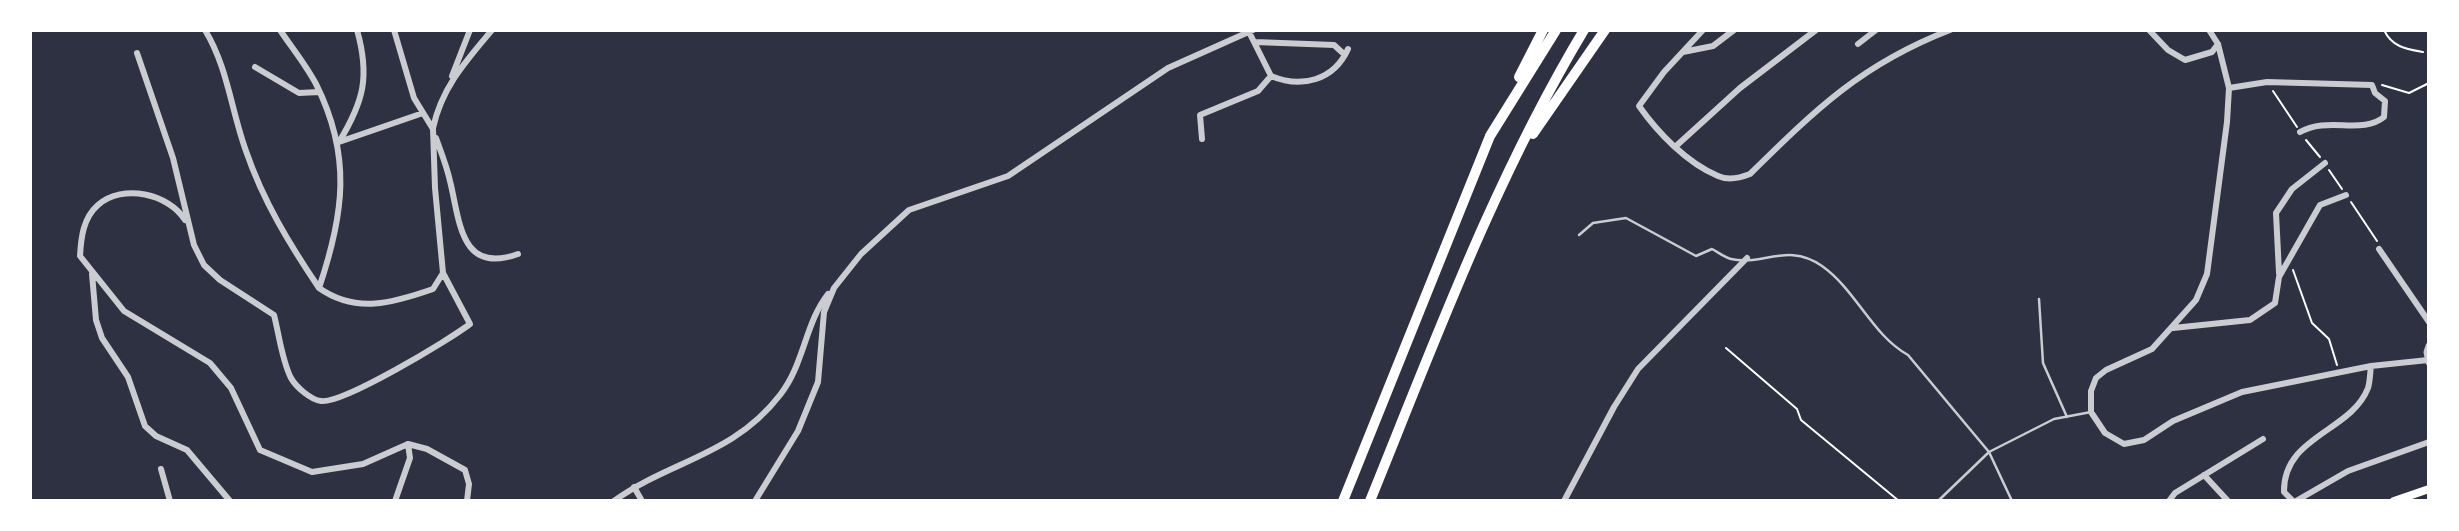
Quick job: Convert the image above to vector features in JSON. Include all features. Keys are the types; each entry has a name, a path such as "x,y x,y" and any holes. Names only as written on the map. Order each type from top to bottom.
{"highway":[{"path":"1343,501 1490,136 1543,30"},
{"path":"1490,136 1556,30"},
{"path":"1370,501 1478,235 1556,75 1584,30"},
{"path":"1515,159 1605,30"}],"main road":[{"path":"2394,501 2429,489"}],"street":[{"path":"205,30 230,83 246,151 280,230 319,288 335,300 370,306 433,289 443,273"},
{"path":"280,30 319,92 339,142 341,205 332,248 319,288"},
{"path":"339,142 352,120 365,82 365,57 358,30"},
{"path":"394,30 401,62 414,98 433,129 450,181 459,229 474,250 486,260 500,261 518,254"},
{"path":"137,53 173,158 190,227 204,265 220,280 274,315 291,378 306,393 320,401 335,399 356,390 470,324 443,273 433,129 438,104 470,30"},
{"path":"450,81 492,30"},
{"path":"1703,30 1639,106 1651,124 1675,147 1719,177 1735,179 1750,174 1819,106 1850,83 1888,57 1950,30"},
{"path":"1683,52 1713,46 1734,30"},
{"path":"1675,147 1740,88 1816,30"},
{"path":"1858,44 1876,30"},
{"path":"2149,30 2168,50 2185,60 2212,52 2218,44"},
{"path":"2209,30 2218,44 2229,88 2207,274 2196,300 2152,349 2106,370 2096,378 2091,391 2091,412 2105,433 2124,444 2144,440 2173,421 2242,392 2371,366 2429,361 2429,346"},
{"path":"614,501 634,486 709,454 749,429 786,386 817,308 861,254 909,211 1007,176 1168,68 1250,31 1255,42 1271,76 1295,83 1330,74 1347,52 1334,45 1255,42"},
{"path":"255,67 299,93 319,92"},
{"path":"1202,139 1199,115 1258,91 1271,76"},
{"path":"2229,88 2267,82 2382,85"},
{"path":"2300,132 2314,124 2374,125 2384,117 2385,101 2375,93 2372,85"},
{"path":"339,142 423,113"},
{"path":"2173,328 2250,320 2274,303 2279,277 2276,213 2292,189 2325,163"},
{"path":"190,227 177,207 166,199 141,194 121,195 98,205 82,230 79,256 124,311 210,363 231,388 260,450 312,472 363,464 408,444 427,449 465,470 469,484 467,501"},
{"path":"2279,277 2320,205 2346,195"},
{"path":"2379,249 2429,321"},
{"path":"1564,501 1614,407 1638,369 1747,258"},
{"path":"92,272 96,320 102,338 128,377 145,426 156,436 187,450 230,501"},
{"path":"755,501 798,431 818,382 824,312 834,288"},
{"path":"2371,366 2368,387 2359,402 2304,446 2284,476 2284,492 2294,501 2348,471 2429,442"},
{"path":"2169,501 2175,493 2263,439"},
{"path":"396,501 410,458 408,444"},
{"path":"161,469 170,501"},
{"path":"2204,475 2228,501"},
{"path":"634,486 642,501"}],"lane":[{"path":"1579,235 1593,223 1626,218 1696,256 1712,249 1731,259 1790,254 1821,265 1850,295 1891,346 1908,355 1989,452 2012,501"},
{"path":"2039,299 2043,363 2067,417"},
{"path":"1938,501 1989,452 2054,419 2091,412"}],"path":[{"path":"2384,30 2389,40 2397,46 2428,53"},
{"path":"2382,85 2409,93 2429,83"},
{"path":"2289,258 2312,323 2329,339 2338,366 2332,367 2334,375"},
{"path":"1726,348 1797,409 1801,420 1899,501"}]}
